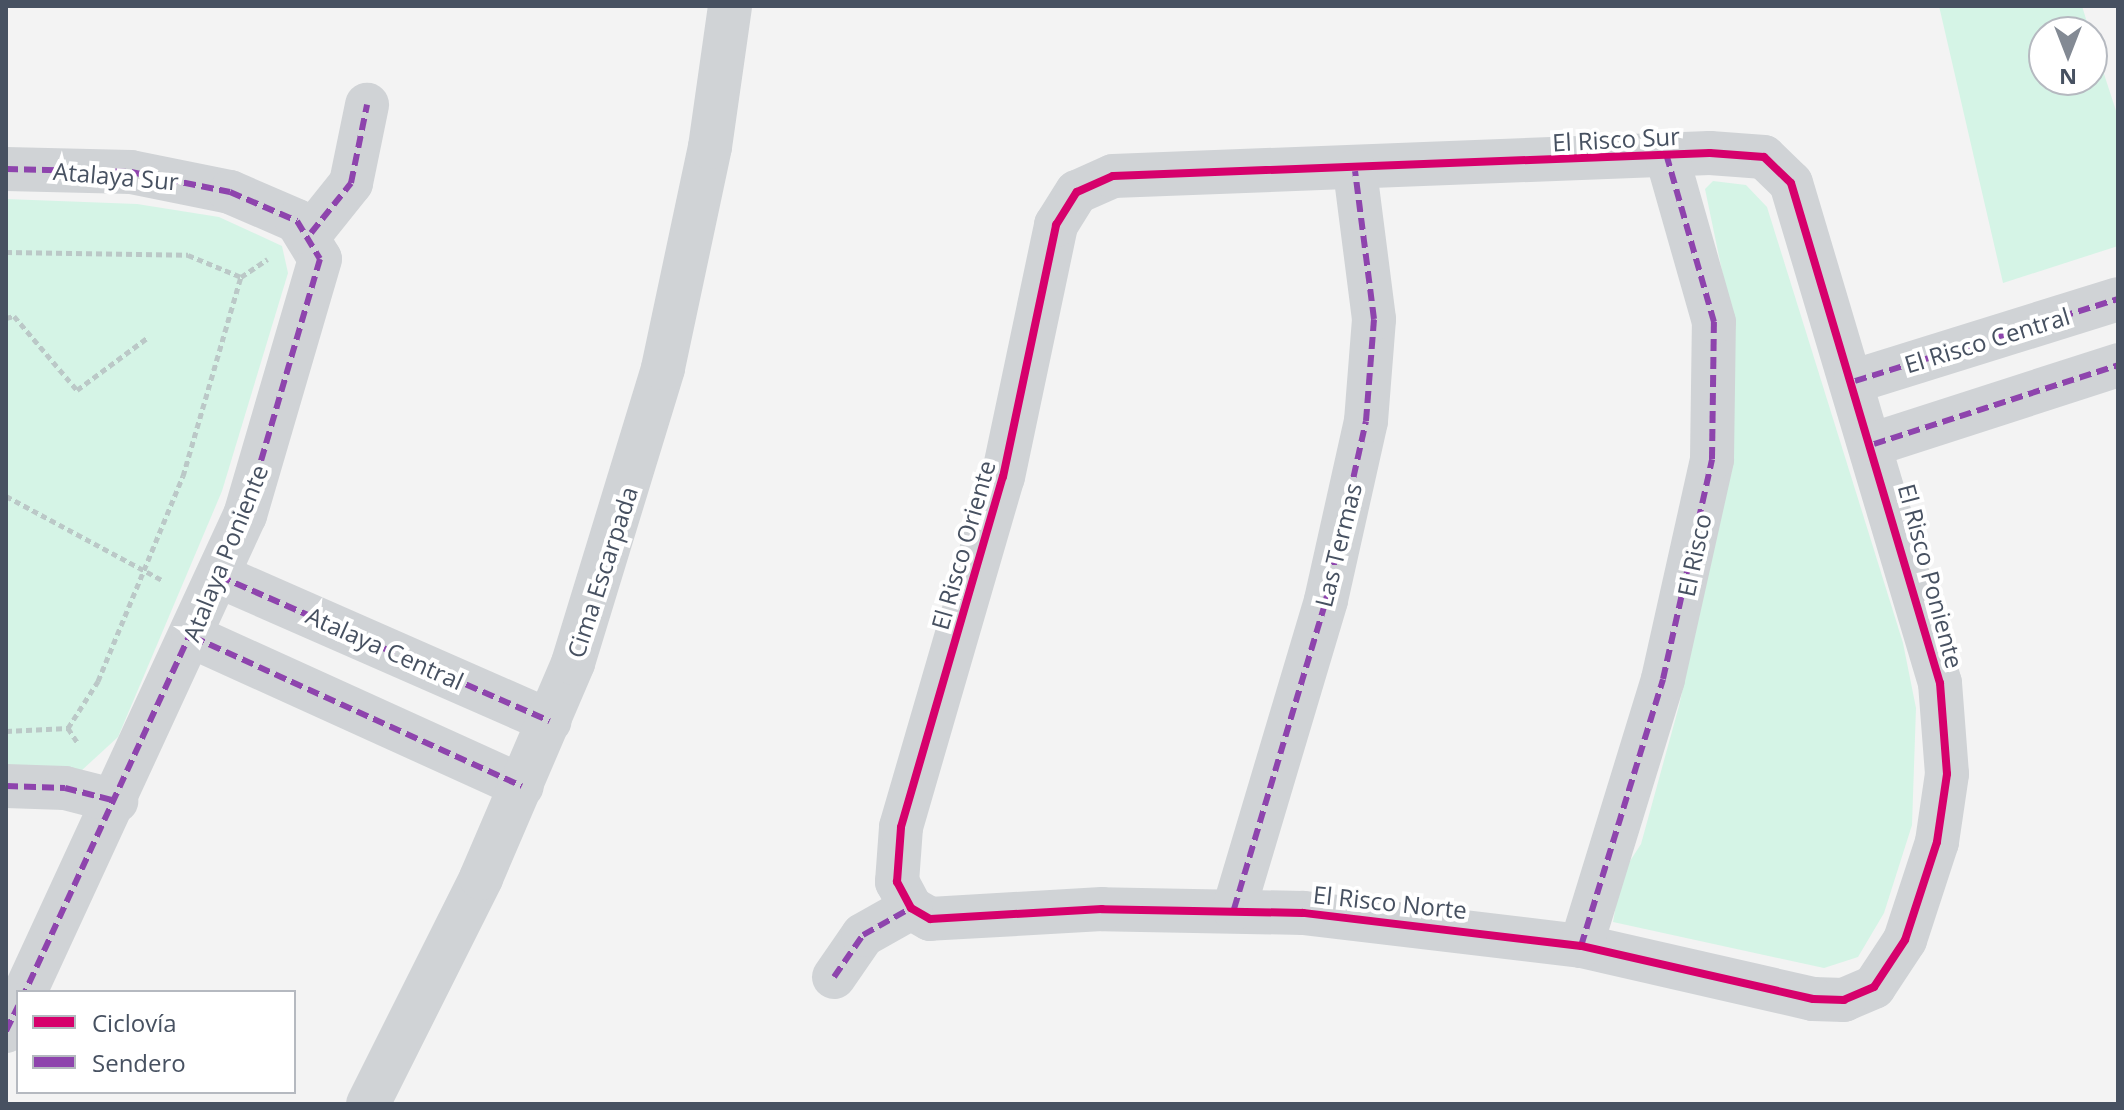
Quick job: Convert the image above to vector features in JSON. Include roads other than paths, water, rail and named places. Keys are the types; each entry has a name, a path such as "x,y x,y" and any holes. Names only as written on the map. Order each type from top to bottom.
{"street":[{"name":"Cima Escarpada","path":"368,1104 522,786 550,721 663,368 710,147 730,6"},
{"path":"311,233 351,183 367,105"},
{"name":"El Risco Sur","path":"1077,192 1113,176 1355,171 1746,153 1776,162"},
{"name":"El Risco","path":"1581,946 1663,679 1712,459 1714,322 1667,157"},
{"name":"El Risco Poniente","path":"1776,162 1796,196 1855,381 1933,649 1947,774 1932,864 1905,940 1883,978 1860,996"},
{"name":"Atalaya Sur","path":"6,169 164,176 263,203 311,233"},
{"name":"Las Termas","path":"1234,909 1326,600 1366,421 1374,319 1355,171"},
{"name":"El Risco Oriente","path":"911,908 897,882 901,827 1006,465 1056,225 1077,192"},
{"name":"Atalaya Poniente","path":"26,990 206,606 259,475 313,293 320,259 311,233"},
{"name":"El Risco Central","path":"1855,381 2118,299"},
{"path":"1874,444 2118,365"},
{"name":"Atalaya Central","path":"206,606 550,721"},
{"path":"206,606 522,786"},
{"path":"6,786 116,801"},
{"path":"834,977 863,935 911,908"},
{"name":"El Risco Norte","path":"911,908 930,919 1234,909 1581,946 1813,999 1860,996"},
{"path":"6,1031 16,1010"}]}
